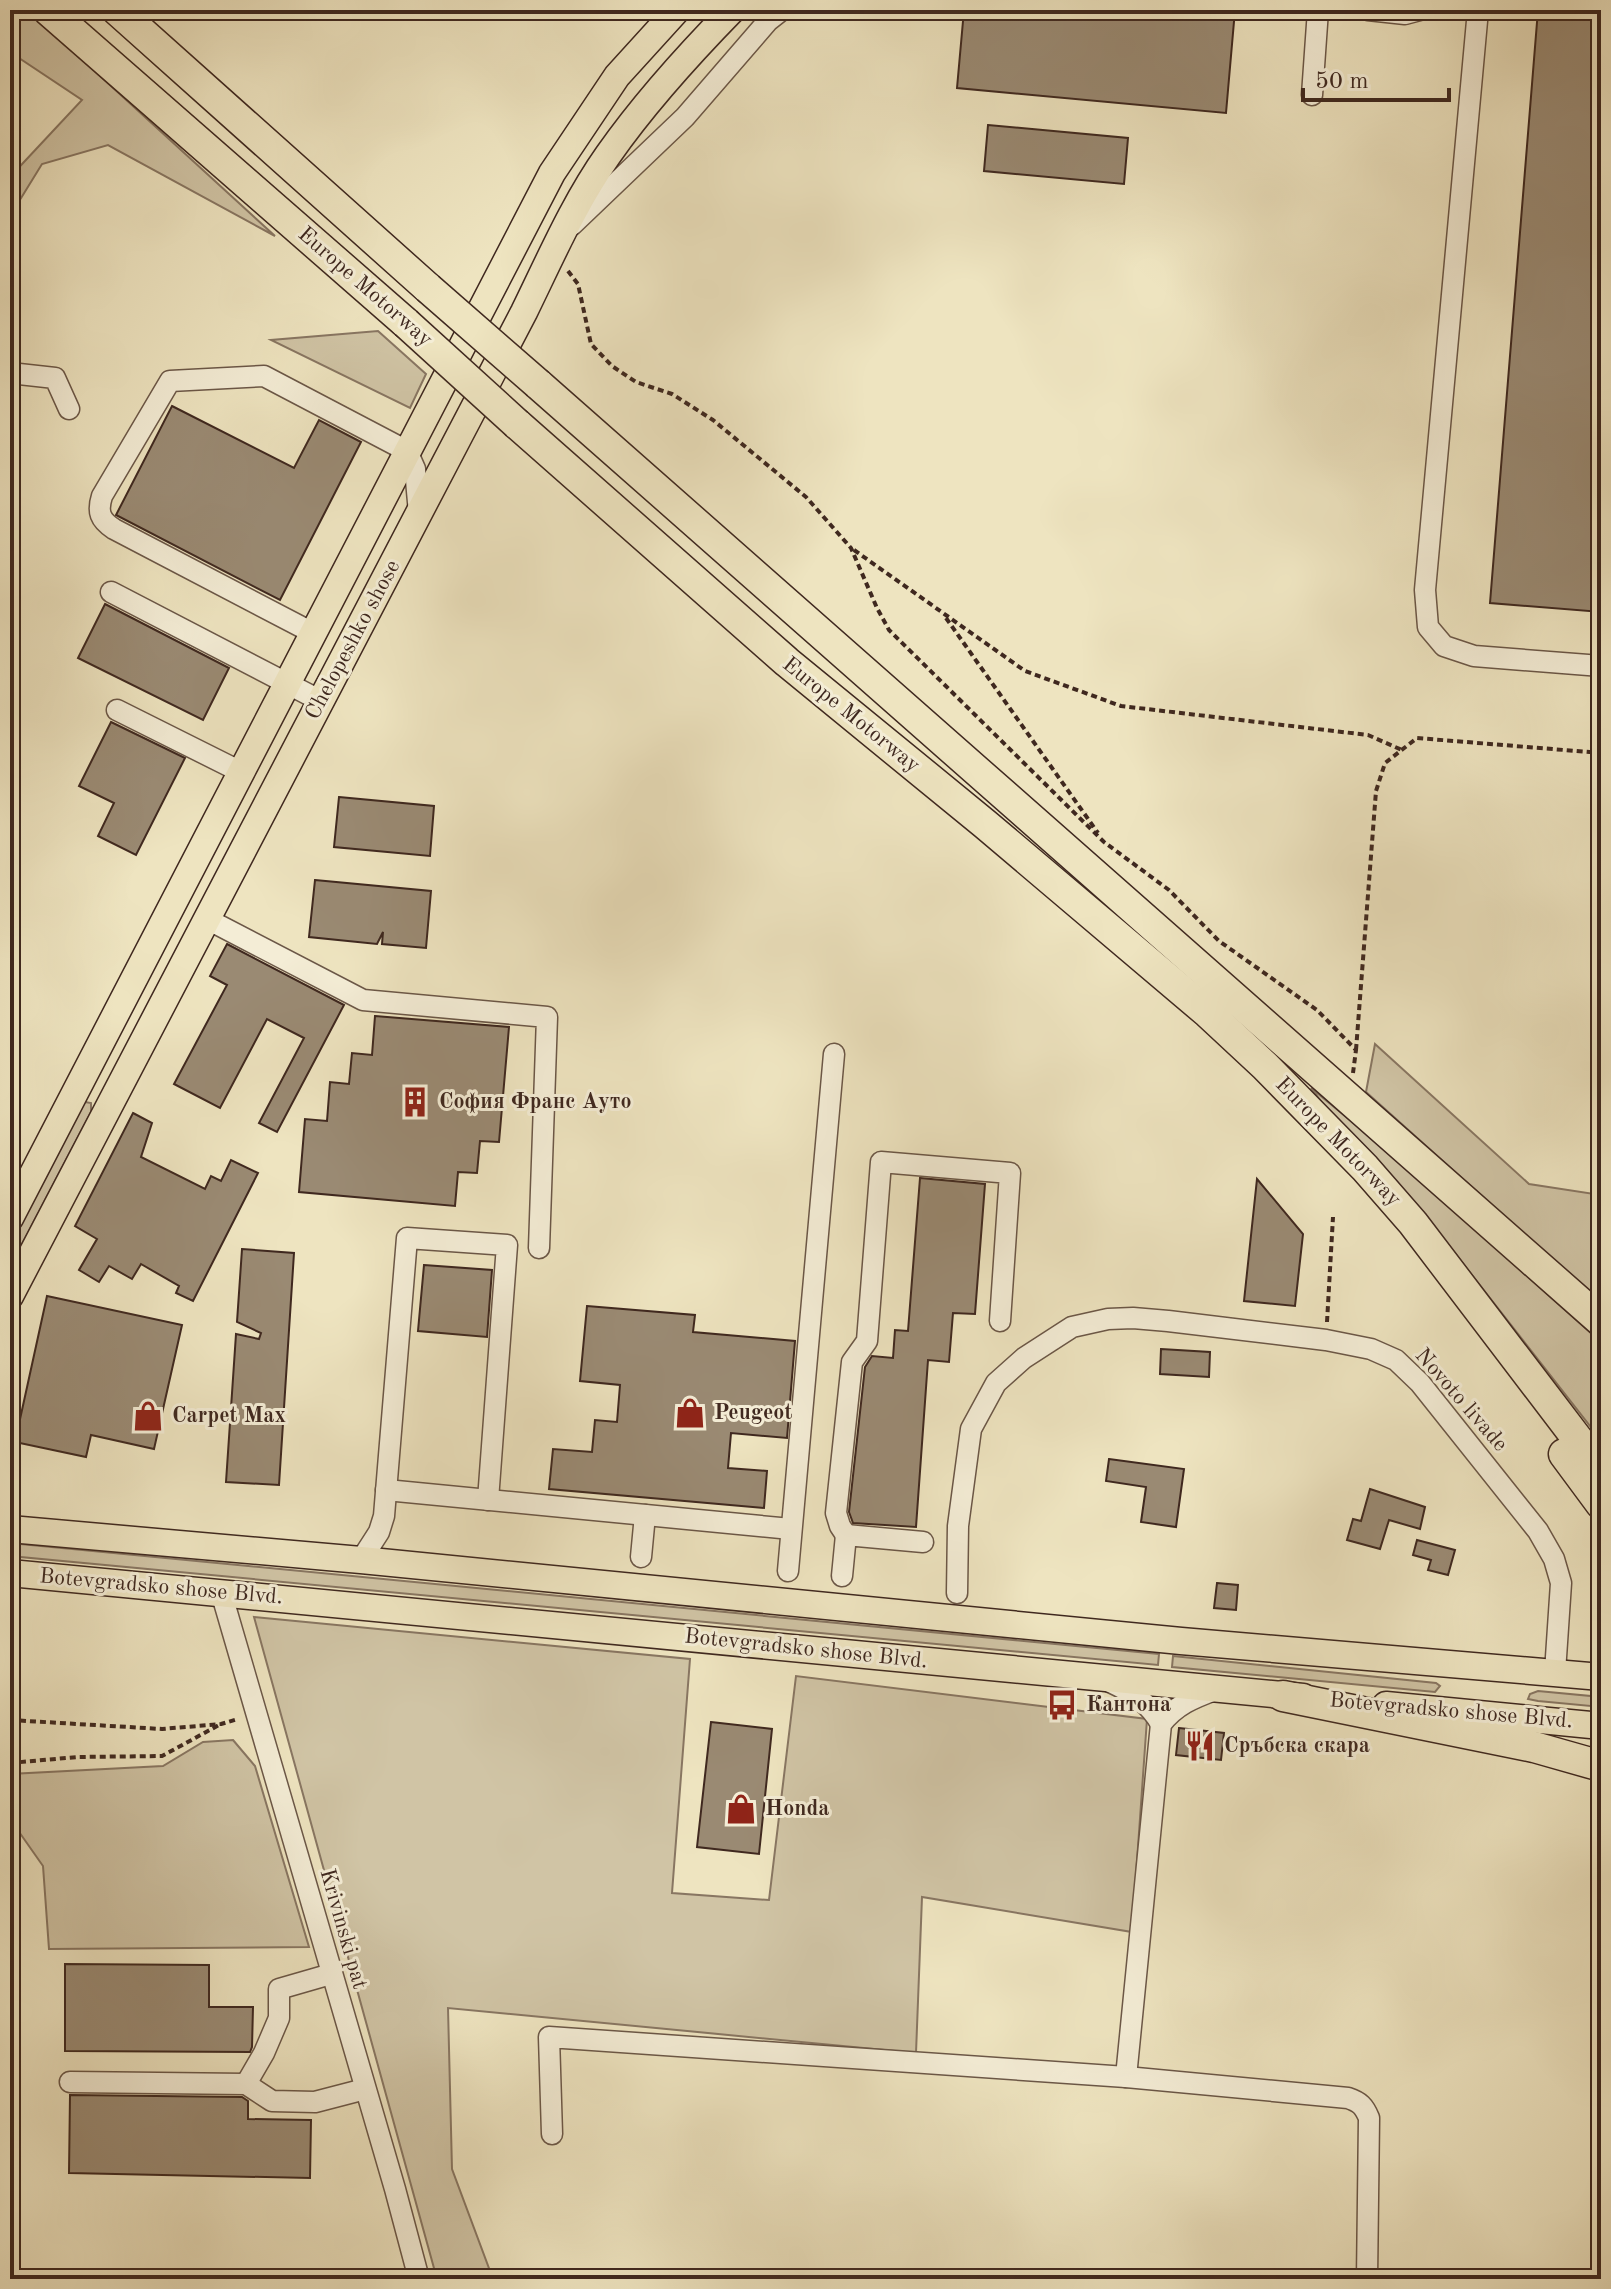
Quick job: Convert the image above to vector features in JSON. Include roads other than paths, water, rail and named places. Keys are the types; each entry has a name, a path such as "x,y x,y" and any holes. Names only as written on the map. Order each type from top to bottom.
{"highway":[{"name":"Europe Motorway","path":"48,10 787,662 1195,1002 1302,1102 1413,1223 1601,1470"},
{"name":"Europe Motorway","path":"117,10 428,288 1601,1321"},
{"path":"787,662 937,801 1220,1051 1300,1127 1368,1201 1466,1318 1601,1504"},
{"path":"1283,1696 1534,1747 1601,1766"}],"main road":[{"name":"Chelopeshko shose","path":"10,1218 552,173 617,76 677,10"},
{"name":"Chelopeshko shose","path":"10,1296 606,157 647,103 732,10"},
{"path":"10,1511 90,1535"},
{"name":"Botevgradsko shose Blvd.","path":"10,1529 361,1560 1168,1640 1601,1677"},
{"name":"Botevgradsko shose Blvd.","path":"10,1573 1601,1726"}],"street":[{"path":"558,244 685,117 768,21 782,10"},
{"path":"1312,95 1318,10"},
{"path":"1368,10 1405,14 1420,10"},
{"path":"1478,10 1425,590 1428,627 1444,646 1474,656 1601,666"},
{"path":"10,373 55,378 69,409"},
{"path":"313,633 114,529 99,515 102,496 170,381 264,376 407,451 415,469 419,513"},
{"path":"111,592 321,701"},
{"path":"117,710 241,772"},
{"path":"207,919 363,1000 547,1017 539,1248"},
{"path":"788,1571 834,1054"},
{"path":"842,1576 846,1535 836,1513 852,1362 867,1341 881,1162 1010,1173 1000,1321"},
{"path":"361,1560 379,1532 384,1516 407,1238 507,1245 488,1500"},
{"name":"Novoto livade","path":"957,1593 958,1526 971,1429 996,1383 1024,1358 1072,1327 1108,1319 1130,1318 1326,1340 1371,1349 1396,1360 1420,1383 1538,1531 1554,1559 1561,1583 1555,1672"},
{"path":"386,1490 791,1529"},
{"path":"641,1557 645,1515"},
{"path":"846,1535 923,1542"},
{"name":"Krivinski pat","path":"221,1592 419,2279"},
{"path":"1100,1677 1128,1690 1152,1709 1161,1724"},
{"path":"1126,2077 1161,1724 1170,1712 1190,1699 1219,1689"},
{"path":"246,2084 279,2018 279,1989 331,1974"},
{"path":"552,2134 549,2037 1126,2077 1348,2098 1358,2101 1369,2118 1367,2279"},
{"path":"70,2082 246,2084 272,2101 315,2102 365,2089"}],"place":[{"name":"София Франс Ауто","path":"415,1102"},
{"name":"Peugeot","path":"690,1413"},
{"name":"Carpet Max","path":"148,1416"},
{"name":"Кантона","path":"1062,1705"},
{"name":"Сръбска скара","path":"1200,1746"},
{"name":"Honda","path":"741,1809"}]}
